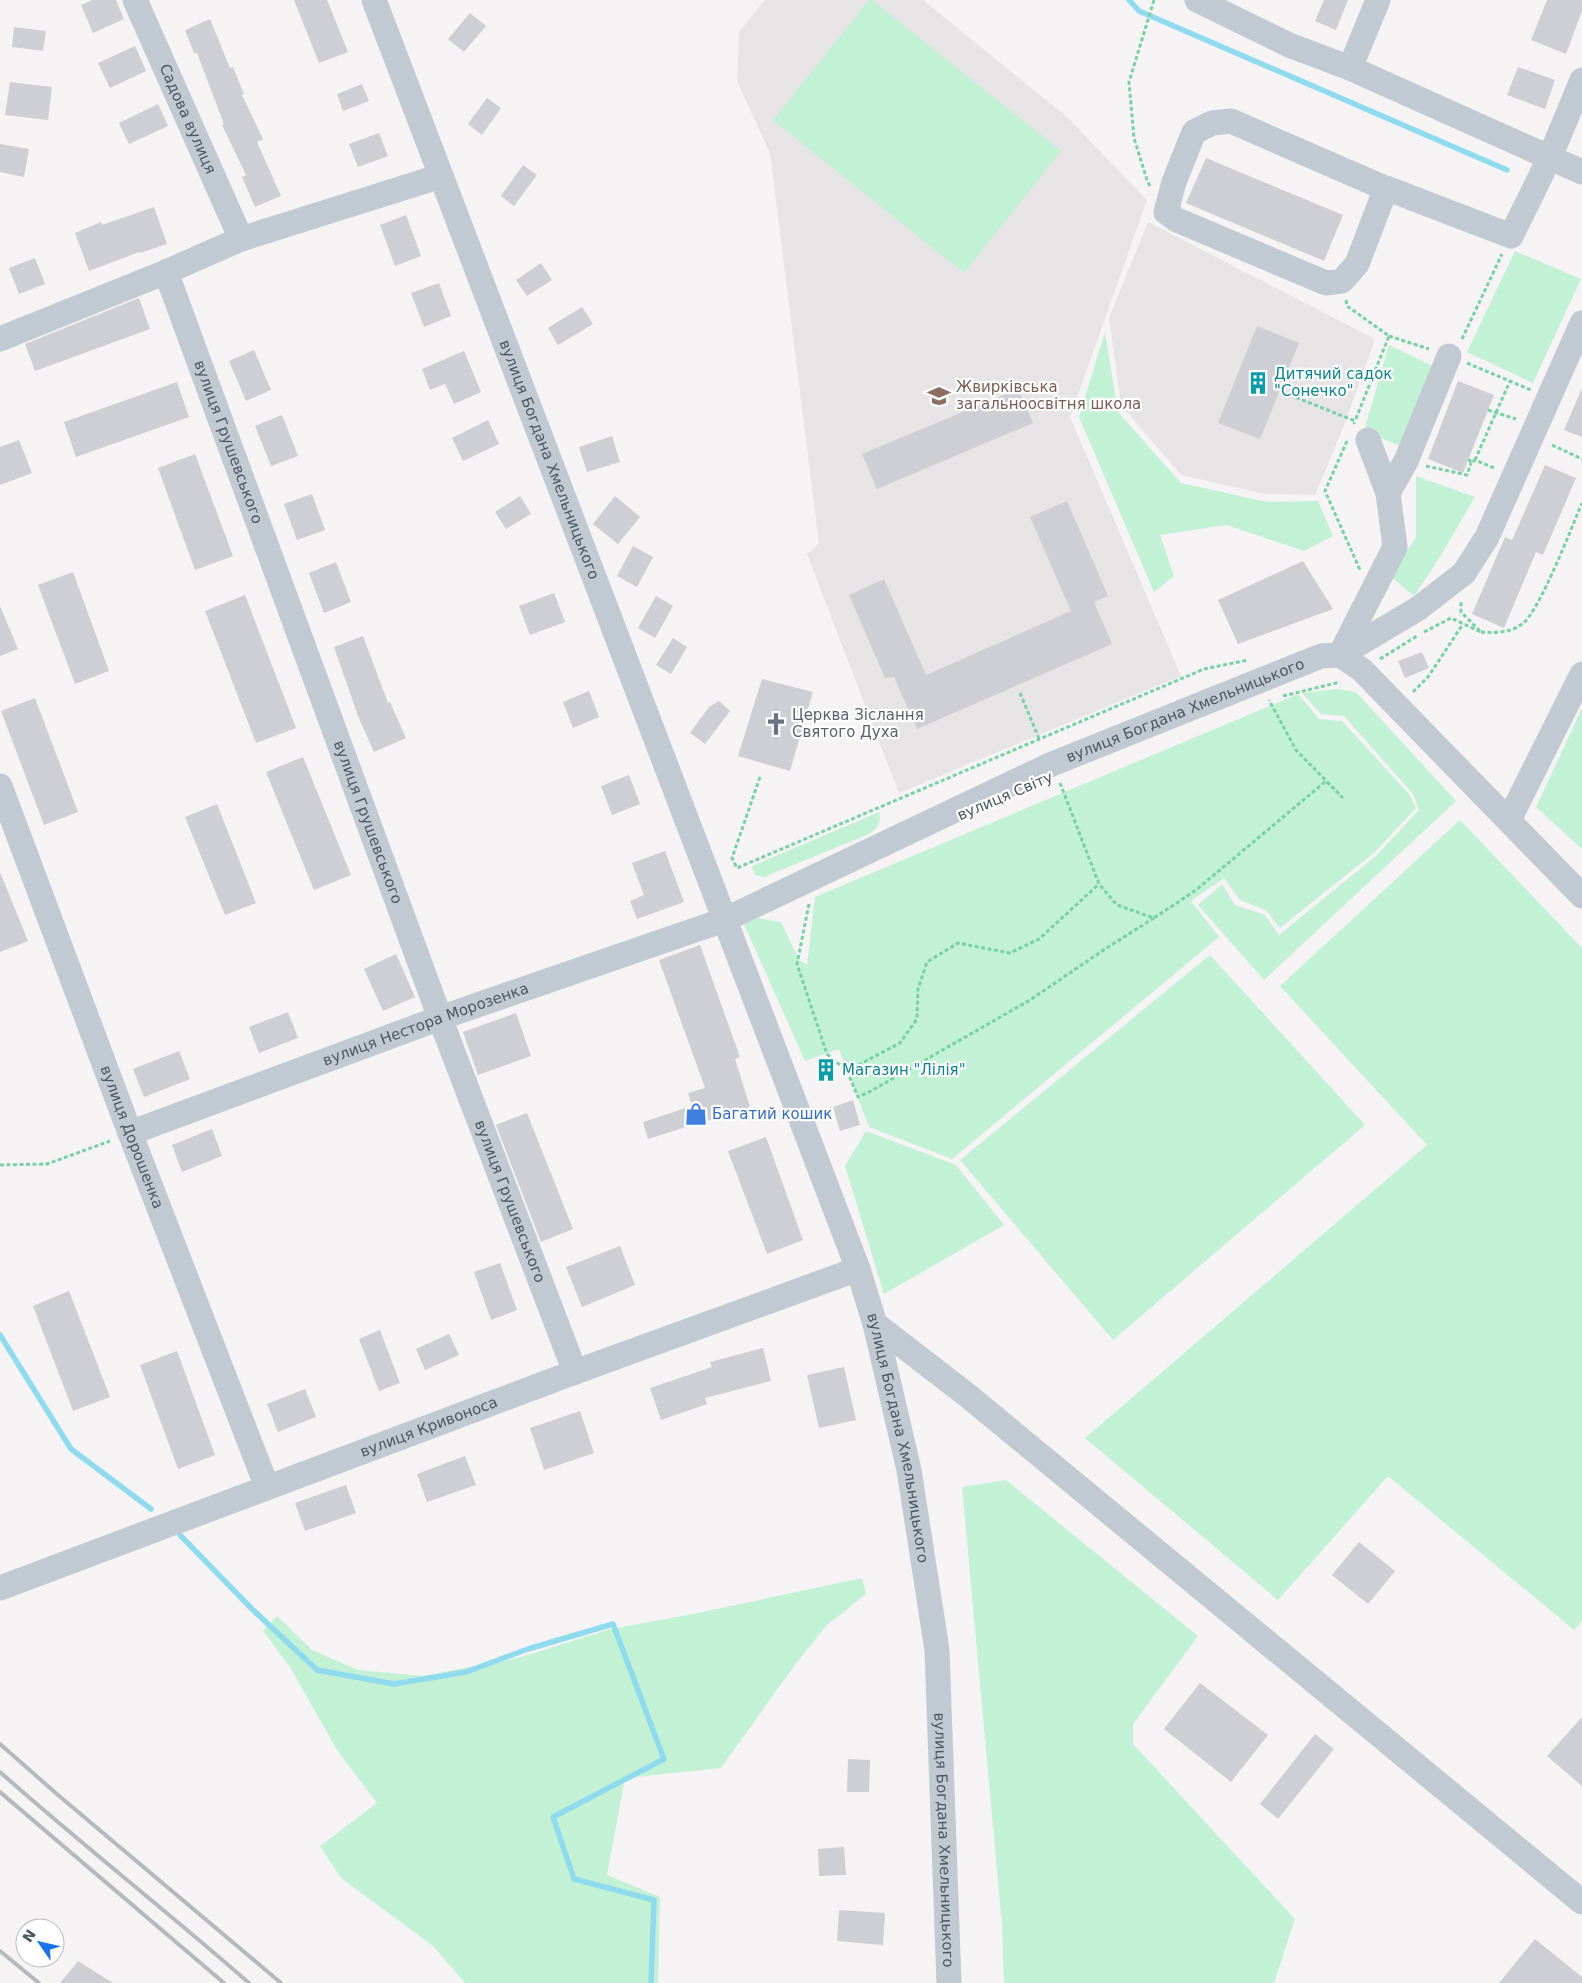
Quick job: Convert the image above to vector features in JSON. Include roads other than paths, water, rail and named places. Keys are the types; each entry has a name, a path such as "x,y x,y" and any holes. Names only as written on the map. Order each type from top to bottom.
{"street":[{"name":"Садова вулиця","path":"135,0 240,239"},
{"name":"вулиця Богдана Хмельницького","path":"374,0 858,1269 875,1324 909,1470 937,1650 949,1983"},
{"path":"1197,0 1289,46 1350,68 1582,172"},
{"path":"1350,68 1378,0"},
{"path":"1386,188 1357,264 1342,281 1326,283 1177,220 1166,212 1174,182 1194,132 1212,123 1231,121 1386,188 1510,236 1550,157 1582,80"},
{"path":"0,339 166,272 240,239 441,176"},
{"name":"вулиця Грушевського","path":"166,272 440,1018 575,1372"},
{"path":"1340,655 1419,608 1464,574 1487,537 1526,428 1582,323"},
{"path":"1388,492 1406,461 1455,348"},
{"path":"1340,655 1395,547 1388,492 1355,432"},
{"path":"1340,655 1362,670 1399,706 1582,896"},
{"name":"вулиця Богдана Хмельницького","path":"724,920 1052,764 1298,664 1321,656 1340,655"},
{"path":"1509,820 1582,674"},
{"name":"вулиця Дорошенка","path":"0,786 130,1133 267,1487"},
{"name":"вулиця Нестора Морозенка","path":"130,1133 440,1018 724,920"},
{"name":"вулиця Кривоноса","path":"0,1588 575,1372 858,1269"},
{"path":"875,1324 967,1395 1582,1902"}],"waterway":[{"path":"1129,0 1139,11 1507,170"},
{"path":"0,1335 71,1449 151,1509"},
{"path":"180,1535 252,1609 317,1670 394,1684 466,1672 528,1649 613,1624 664,1759 553,1817 574,1879 654,1900 651,1983"}],"railway":[{"path":"0,1744 281,1983"},
{"path":"0,1772 249,1983"},
{"path":"0,1792 224,1983"},
{"path":"0,1951 39,1983"}],"place":[{"name":"Дитячий садок \"Сонечко\"","path":"1258,383"},
{"name":"Жвирківська загальноосвітня школа","path":"939,396"},
{"name":"Церква Зіслання Святого Духа","path":"776,724"},
{"name":"Магазин \"Лілія\"","path":"826,1070"},
{"name":"Багатий кошик","path":"696,1114"}]}
